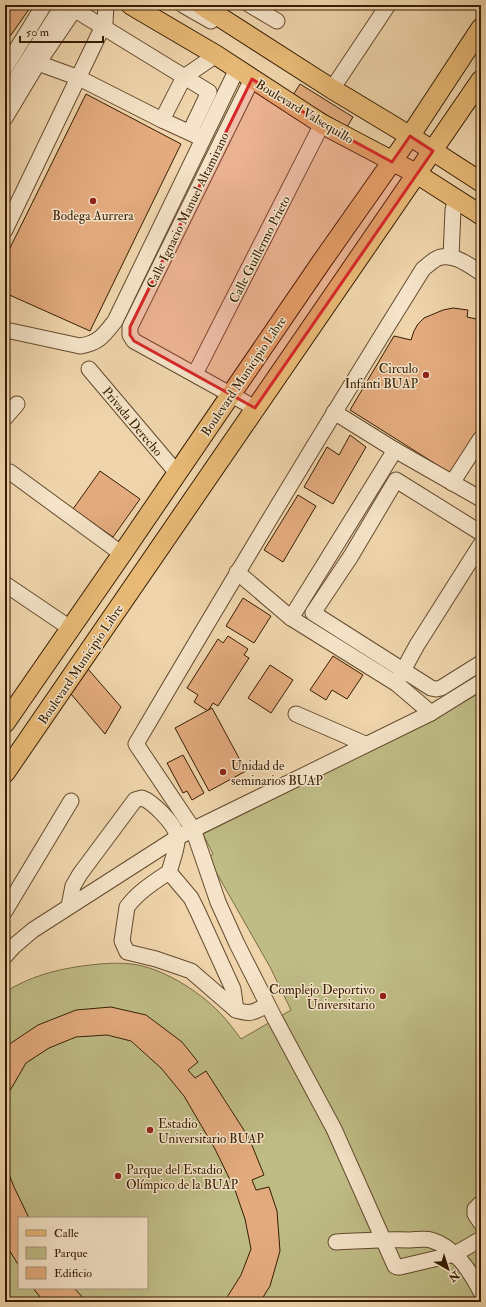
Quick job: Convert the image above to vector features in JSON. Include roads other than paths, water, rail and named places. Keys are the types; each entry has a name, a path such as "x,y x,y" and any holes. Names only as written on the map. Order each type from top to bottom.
{"main road":[{"name":"Boulevard Valsequillo","path":"131,5 216,55 322,124 401,149 425,162 481,182"},
{"name":"Boulevard Valsequillo","path":"201,5 332,89 401,149 425,162 456,199 481,215"},
{"name":"Boulevard Municipio Libre","path":"8,712 122,554 320,264 401,149 481,28"},
{"name":"Boulevard Municipio Libre","path":"5,773 481,80"}],"street":[{"path":"9,71 50,26 63,5"},
{"path":"5,230 32,171 79,78 105,22 106,5"},
{"path":"144,5 200,37 326,120 401,149"},
{"path":"183,5 225,29 326,95 401,149"},
{"path":"250,5 277,21"},
{"path":"332,89 388,5"},
{"path":"5,96 9,71 40,11 50,26"},
{"path":"5,118 38,63 72,13 77,11 209,92 190,132"},
{"path":"162,120 184,77 216,55"},
{"path":"38,63 79,78 162,120 190,132 217,150"},
{"path":"6,330 80,346 91,345 103,336 115,321 204,140 245,74"},
{"name":"Calle Ignacio Manuel Altamirano","path":"195,374 134,341 130,335 130,327 217,150 245,74"},
{"name":"Calle Guillermo Prieto","path":"195,374 322,124"},
{"path":"425,162 481,188"},
{"path":"425,162 481,208"},
{"path":"451,257 453,210 456,199"},
{"path":"481,273 460,260 451,257 437,258 423,269 237,572 136,744 193,829 218,902 237,944 334,1129 395,1266 397,1268 455,1254 481,1239"},
{"name":"Privada Derecho","path":"89,369 177,473"},
{"path":"195,374 255,408"},
{"path":"5,418 17,404"},
{"path":"334,412 395,450 481,499"},
{"path":"452,483 481,438"},
{"path":"291,618 395,450"},
{"path":"10,472 122,554"},
{"path":"481,533 396,480 351,556 313,613 404,669 431,688 441,688 481,663"},
{"path":"397,684 404,669 434,618 481,544"},
{"path":"237,572 291,618 397,684 431,713"},
{"path":"5,584 70,628"},
{"path":"5,956 14,946 34,930 178,837 365,744 431,713 481,682"},
{"path":"296,714 365,744"},
{"path":"70,906 74,886 80,874 135,800 142,798 150,800 174,827 178,837 169,872 140,893 127,907 122,942 127,952 156,959 191,971 236,1010 246,1014 268,1005"},
{"path":"5,911 72,801"},
{"path":"169,872 190,898 197,910 233,989 236,1010"},
{"path":"481,1204 474,1209 475,1214 481,1223"},
{"path":"336,1242 383,1239 430,1240 445,1247 455,1254 481,1292"}],"place":[{"name":"Bodega Aurrera","path":"93,201"},
{"name":"Circulo Infanti BUAP","path":"426,375"},
{"name":"Unidad de seminarios BUAP","path":"223,772"},
{"name":"Complejo Deportivo Universitario","path":"383,996"},
{"name":"Estadio Universitario BUAP","path":"150,1130"},
{"name":"Parque del Estadio Olímpico de la BUAP","path":"118,1176"}]}
